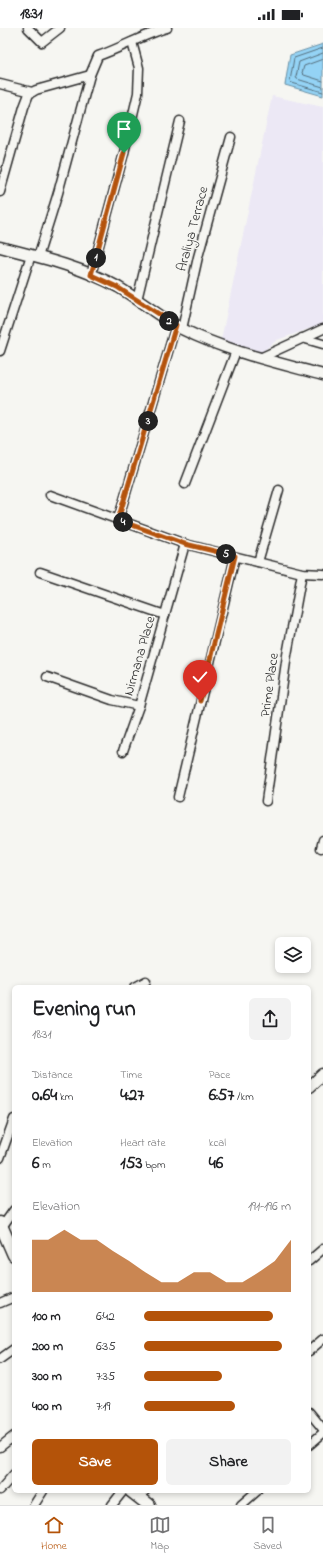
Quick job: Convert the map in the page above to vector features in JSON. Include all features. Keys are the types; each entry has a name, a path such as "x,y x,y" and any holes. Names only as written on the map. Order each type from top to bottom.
{"main road":[{"path":"1,1225 5,1244 12,1253"},
{"path":"138,1493 149,1505"}],"street":[{"path":"28,28 42,42 60,28"},
{"path":"0,351 58,193 90,74 98,56 132,42 151,30 167,28"},
{"path":"91,275 124,153 138,93 139,68 132,42"},
{"path":"0,192 29,94 36,90 90,74"},
{"path":"0,84 32,92"},
{"path":"137,300 180,121"},
{"name":"Araliya Terrace","path":"118,520 179,327 231,137"},
{"path":"0,246 91,275 117,287 179,327 236,351 323,375"},
{"path":"260,358 323,329"},
{"path":"302,338 323,344"},
{"path":"185,484 236,351"},
{"path":"258,562 278,490"},
{"path":"50,495 185,544 302,573 323,574"},
{"name":"Nirmana Place","path":"47,677 112,700 139,706 185,544"},
{"path":"178,797 235,556"},
{"path":"40,572 165,615"},
{"name":"Prime Place","path":"266,801 287,655 302,573"},
{"path":"123,751 139,706"},
{"path":"139,985 146,981"},
{"path":"311,1086 323,1074"},
{"path":"0,1158 12,1125"},
{"path":"1,1225 12,1212"},
{"path":"311,1259 323,1249"},
{"path":"0,1303 12,1297"},
{"path":"311,1349 323,1339"},
{"path":"0,1359 12,1350"},
{"path":"311,1414 323,1429"},
{"path":"311,1443 323,1433"},
{"path":"0,1447 12,1438"},
{"path":"0,1490 12,1476"},
{"path":"34,1505 42,1493"},
{"path":"112,1505 121,1493"},
{"path":"241,1505 255,1493"}],"shaded area":[{"path":"272,96 323,107 323,324 277,340 262,352 221,340"}],"water":[{"path":"323,44 323,96 285,85 290,55"}],"route":[{"path":"124,153 91,275 117,287 176,325 118,520 185,544 235,556 200,701"}]}
